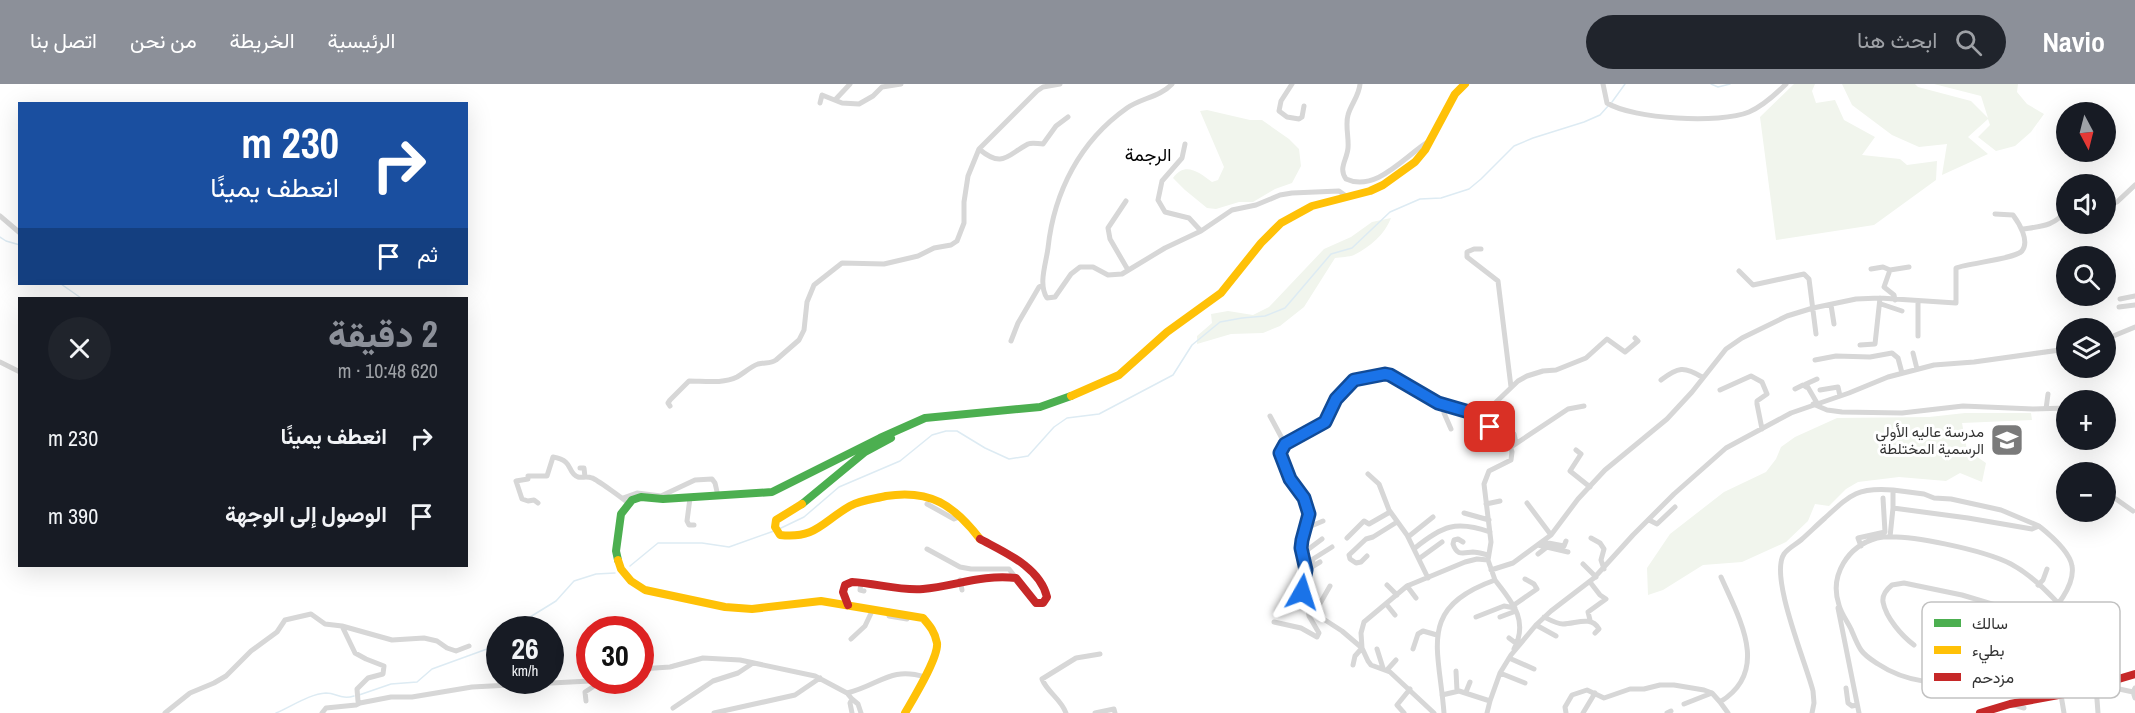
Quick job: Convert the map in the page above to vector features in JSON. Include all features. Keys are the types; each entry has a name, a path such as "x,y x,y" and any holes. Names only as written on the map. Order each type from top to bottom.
{"main road":[{"path":"905,713 925,677 938,646 933,628 920,617 821,602 735,609 645,590 624,574 616,552 619,520 625,500 640,497 663,499 765,493 786,487 925,418 1040,407 1103,384 1129,368 1167,332 1221,293 1261,243 1281,224 1312,206 1346,195 1370,191 1383,185 1415,162 1455,94 1465,84"},
{"path":"848,605 844,598 844,587 848,582 863,587 919,589 960,580 1002,575 1017,578 1036,603 1040,604 1046,600 1045,589 1025,564 979,539 972,527 936,499 911,493 859,502 812,532 797,537 784,536 776,529 776,520 810,499 860,456 892,438 903,427"},
{"path":"2120,679 2135,674"},
{"path":"1980,713 2010,704 2025,704 2049,698"}],"street":[{"path":"835,100 850,84"},
{"path":"820,104 822,95 859,104 873,96 882,87 901,84"},
{"path":"670,406 668,403 670,400 689,381 725,381 735,378 751,367 777,360 799,340 804,330 807,302 814,285 842,263 884,264 918,256 934,248 957,242 964,223 963,208 968,176 979,149 1043,87 1060,84"},
{"path":"1172,84 1120,113 1095,135 1083,150 1054,210 1043,285 1046,296 1052,299 1071,274 1080,267 1093,267 1108,275 1122,274 1165,248 1201,231 1227,212 1256,206 1280,195 1339,191 1346,195"},
{"path":"1292,84 1281,100 1279,111 1287,117 1299,119 1302,117 1304,106"},
{"path":"1360,84 1347,120 1348,148 1343,166 1346,179 1360,182 1383,174 1401,164 1428,142"},
{"path":"1603,84 1607,103 1615,108 1663,117 1721,118 1754,109 1786,84"},
{"path":"979,149 991,158 1005,159 1029,144 1043,144 1056,126 1068,117"},
{"path":"1185,144 1182,158 1162,181 1158,200 1165,212 1188,218 1201,231"},
{"path":"2116,202 2135,185"},
{"path":"1126,201 1108,228 1110,239 1128,270"},
{"path":"1491,570 1513,563 1542,545 1590,487 1623,453 1667,419 1726,350 1742,338 1787,316 1856,299 1956,303 1956,268 2011,256 2022,251 2023,229 2013,215 1995,214"},
{"path":"0,216 18,231"},
{"path":"2023,229 2056,222"},
{"path":"1481,249 1467,252 1467,257 1498,281 1511,387"},
{"path":"1871,269 1883,267 1890,270 1909,267"},
{"path":"1890,270 1884,287 1894,295 1895,300"},
{"path":"1739,271 1753,285 1804,274 1809,279 1816,334"},
{"path":"1011,341 1018,323 1043,285"},
{"path":"2120,300 2135,296"},
{"path":"1880,301 1902,311"},
{"path":"1860,345 1875,344 1880,301"},
{"path":"1918,301 1918,336"},
{"path":"1831,305 1834,324"},
{"path":"2120,307 2135,305"},
{"path":"2116,335 2135,327"},
{"path":"1469,412 1493,405 1511,387 1527,376 1543,370 1556,370 1586,358 1606,339 1625,352 1638,341 1635,338"},
{"path":"1510,656 1544,617 1596,577 1648,519 1726,448 1791,413 1902,373 1934,365 2056,351"},
{"path":"1815,360 1836,356 1870,357 1892,353 1898,358 1902,373"},
{"path":"1913,353 1917,369"},
{"path":"0,362 18,371"},
{"path":"1661,380 1674,370 1681,368 1702,377"},
{"path":"1309,569 1301,548 1309,514 1307,504 1290,479 1280,453 1285,444 1325,422 1341,393 1350,382 1359,378 1390,375 1443,405 1469,412 1513,445"},
{"path":"1720,390 1751,376 1762,382 1767,394 1757,404 1762,429"},
{"path":"1817,379 1806,382 1806,387 1815,404 1827,410 1842,412 1902,412 1963,406 2056,409"},
{"path":"1795,389 1803,385 1806,387"},
{"path":"1820,390 1838,387 1840,396"},
{"path":"2046,409 2048,394"},
{"path":"1443,405 1450,429"},
{"path":"1513,445 1568,409 1584,406"},
{"path":"1270,416 1285,444"},
{"path":"1487,713 1500,673 1517,644 1521,628 1515,608 1495,580 1491,570 1488,557 1491,542 1484,484 1486,475 1493,468 1511,460 1514,434"},
{"path":"1576,450 1581,454 1570,471 1590,487"},
{"path":"538,503 534,500 522,499 516,481 528,479 528,476 547,476 553,457 562,458 568,462 573,473 578,477 599,481 625,500 637,493 661,496 695,480 712,479 718,496"},
{"path":"580,468 584,468 585,477"},
{"path":"1368,474 1379,484 1390,512 1408,537 1428,578"},
{"path":"1812,713 1813,691 1780,583 1780,562 1791,546 1799,542 1840,503 1853,495 1871,489 1924,494 1934,498 1951,498 2001,510 2039,526 2064,551 2072,566 2070,579 2060,602"},
{"path":"1890,537 1893,490"},
{"path":"690,498 687,521 689,525 694,525"},
{"path":"1861,546 1858,538 1885,532 1883,498"},
{"path":"2116,499 2133,511"},
{"path":"1486,504 1500,501"},
{"path":"1527,502 1551,535"},
{"path":"927,504 954,519 959,517"},
{"path":"1648,519 1657,524 1675,507"},
{"path":"1893,508 2032,529 2039,526"},
{"path":"1347,538 1364,521 1369,524 1390,512"},
{"path":"1464,513 1489,520"},
{"path":"1408,537 1433,517"},
{"path":"1304,529 1323,521"},
{"path":"1367,556 1361,562 1356,563 1352,562 1349,555 1366,539 1397,522"},
{"path":"1414,548 1436,532 1449,526 1469,526 1490,532"},
{"path":"1859,713 1839,616 1837,584 1841,564 1861,546 1878,538 1890,537 1935,543 1998,558 2028,575 2054,602"},
{"path":"1591,538 1600,543 1604,549 1601,560 1604,569"},
{"path":"1302,554 1322,539"},
{"path":"1463,542 1458,539 1454,540 1452,544 1456,552 1460,554 1476,552 1488,557"},
{"path":"1542,545 1564,546 1566,541"},
{"path":"1420,558 1442,542"},
{"path":"1542,545 1568,552"},
{"path":"1538,554 1542,545"},
{"path":"1332,547 1313,559 1302,592 1302,600 1310,611 1342,631 1362,648 1371,665 1385,669 1410,689 1434,713"},
{"path":"927,549 960,567 1009,569 1017,578"},
{"path":"1353,665 1354,656 1362,648 1361,633 1364,622 1407,586 1439,571 1488,557"},
{"path":"1309,569 1320,562"},
{"path":"1583,564 1596,577"},
{"path":"2038,585 2043,580 2046,569"},
{"path":"1720,702 1740,685 1749,657 1745,630 1721,577"},
{"path":"1500,617 1515,608 1537,589 1534,584 1525,579"},
{"path":"960,580 962,590"},
{"path":"1444,713 1437,634 1444,612 1466,592 1495,580"},
{"path":"1590,582 1606,599 1588,612 1590,620"},
{"path":"1914,645 1894,623 1883,600 1887,589 1898,584 1928,585 1987,602"},
{"path":"1387,585 1397,594"},
{"path":"1310,611 1330,586"},
{"path":"1407,586 1416,598"},
{"path":"1274,622 1301,628 1317,637 1319,633 1309,616 1312,600"},
{"path":"1838,603 1860,648 1866,655 1897,675 1922,681"},
{"path":"1387,604 1395,615"},
{"path":"1476,617 1504,606 1515,608"},
{"path":"851,639 866,626 873,609"},
{"path":"889,611 889,616 907,619"},
{"path":"165,713 190,693 225,676 251,651 277,632 285,620 311,614 325,624 342,626 392,640 424,638 456,651 470,646"},
{"path":"1544,617 1560,625 1590,620 1598,625 1599,629 1595,633"},
{"path":"1536,625 1556,636"},
{"path":"342,626 355,653 384,666 383,674 368,678 357,689 359,702"},
{"path":"1413,649 1418,634 1423,631 1437,634"},
{"path":"1509,638 1517,644"},
{"path":"1377,649 1385,669"},
{"path":"1065,713 1042,679 1076,658 1100,654"},
{"path":"1510,656 1534,669"},
{"path":"654,669 670,668 704,658 740,660 809,674 847,693 858,704 861,713"},
{"path":"1385,669 1396,660"},
{"path":"673,708 713,681 738,673 753,663"},
{"path":"1456,671 1457,691"},
{"path":"847,693 904,672 925,677"},
{"path":"1500,673 1525,683"},
{"path":"714,713 795,695 820,678"},
{"path":"1466,692 1470,682"},
{"path":"322,713 326,708 356,705 359,702 486,685"},
{"path":"1566,713 1565,707 1572,694 1581,690 1604,698 1630,689 1674,685 1712,693 1728,713"},
{"path":"1846,688 1848,704 1857,705"},
{"path":"1404,713 1397,704 1410,689"},
{"path":"1442,695 1457,691 1466,692 1490,701"},
{"path":"1582,713 1595,693"},
{"path":"1684,704 1712,693"},
{"path":"585,694 586,701"},
{"path":"2022,698 2025,704"},
{"path":"2062,698 2064,713"},
{"path":"2098,713 2099,698"},
{"path":"852,699 850,703 852,713"},
{"path":"1095,713 1114,709 1116,713"}],"shaded area":[{"path":"1794,84 1815,84 1812,91 1816,103 1835,100 1844,120 1875,137 1862,155 1900,159 1907,165 1937,161 1936,180 1874,225 1776,240 1760,117"},
{"path":"1842,84 1915,84 1918,87 1971,101 1988,118 1981,96 1934,84 2018,84 2017,92 2027,104 2044,114 2031,132 2015,146 1996,151 1978,137 1990,125 1988,119 1968,137 1988,154 1942,175 1947,144 1919,147 1892,135 1852,105"},
{"path":"1207,110 1250,120 1262,120 1289,139 1299,149 1301,166 1292,183 1275,189 1253,202 1239,202 1216,209 1207,208 1185,190 1173,178 1182,170 1197,172 1212,182 1218,180 1224,167 1200,111"},
{"path":"1391,218 1381,235 1366,248 1352,256 1335,258 1304,307 1280,326 1263,333 1231,334 1197,344 1197,336 1212,323 1211,314 1228,311 1253,315 1269,307 1324,249 1351,237 1372,222"},
{"path":"1965,413 2031,413 2032,420 1962,423 1967,450 1986,463 1982,482 1960,473 1946,481 1899,477 1858,482 1846,489 1829,506 1815,504 1808,521 1786,542 1742,562 1703,565 1663,590 1648,595 1647,568 1670,534 1724,492 1766,472 1776,459 1781,447 1795,437 1837,418 1929,417"}],"waterway":[{"path":"1612,102 1625,84"},
{"path":"1711,84 1718,87 1730,84"},
{"path":"779,529 804,517 839,487 900,461 932,435 957,431 1009,459 1028,456 1054,427 1067,418 1099,414 1173,375 1192,345 1220,322 1265,316 1285,308 1331,254 1352,248 1390,212 1420,199 1441,198 1469,189 1514,146 1584,122 1600,115 1609,105"},
{"path":"0,237 18,244"},
{"path":"62,285 80,297"},
{"path":"630,566 658,543 702,543 729,547 774,531"},
{"path":"532,616 556,601 574,581 596,574 615,573"},
{"path":"359,695 391,684 417,682 432,669 486,649"},
{"path":"276,713 320,694 354,696"}],"traffic: fast":[{"path":"618,560 616,551 621,514 632,500 641,497 663,499 772,492 925,418 1040,407 1071,396"},
{"path":"802,504 865,452 891,438"}],"traffic: slow":[{"path":"1071,396 1119,375 1167,332 1221,293 1261,243 1281,223 1312,206 1370,191 1383,185 1415,162 1425,150 1455,94 1465,84"},
{"path":"802,504 776,520 775,527 780,535 792,536 811,532 854,504 902,494 916,495 940,502 961,517 980,539"},
{"path":"618,560 621,569 631,581 645,590 725,607 752,609 821,601 923,618 935,636 937,649 925,678 905,713"}],"traffic: jam":[{"path":"848,605 843,592 845,585 852,582 923,589 1004,577 1016,578 1036,603 1043,603 1047,597 1037,577 1010,555 980,539"},
{"path":"2120,678 2135,674"},
{"path":"1980,713 2042,698"}],"place":[{"name":"مدرسة عاليه الأولى الرسمية المختلطة","path":"2007,440"}],"district":[{"name":"الرجمة","path":"1148,154"}],"route":[{"path":"1302,592 1306,570 1301,548 1309,514 1304,498 1290,479 1280,458 1281,448 1325,422 1336,399 1350,382 1359,378 1390,375 1438,403 1469,412 1490,427"}]}
